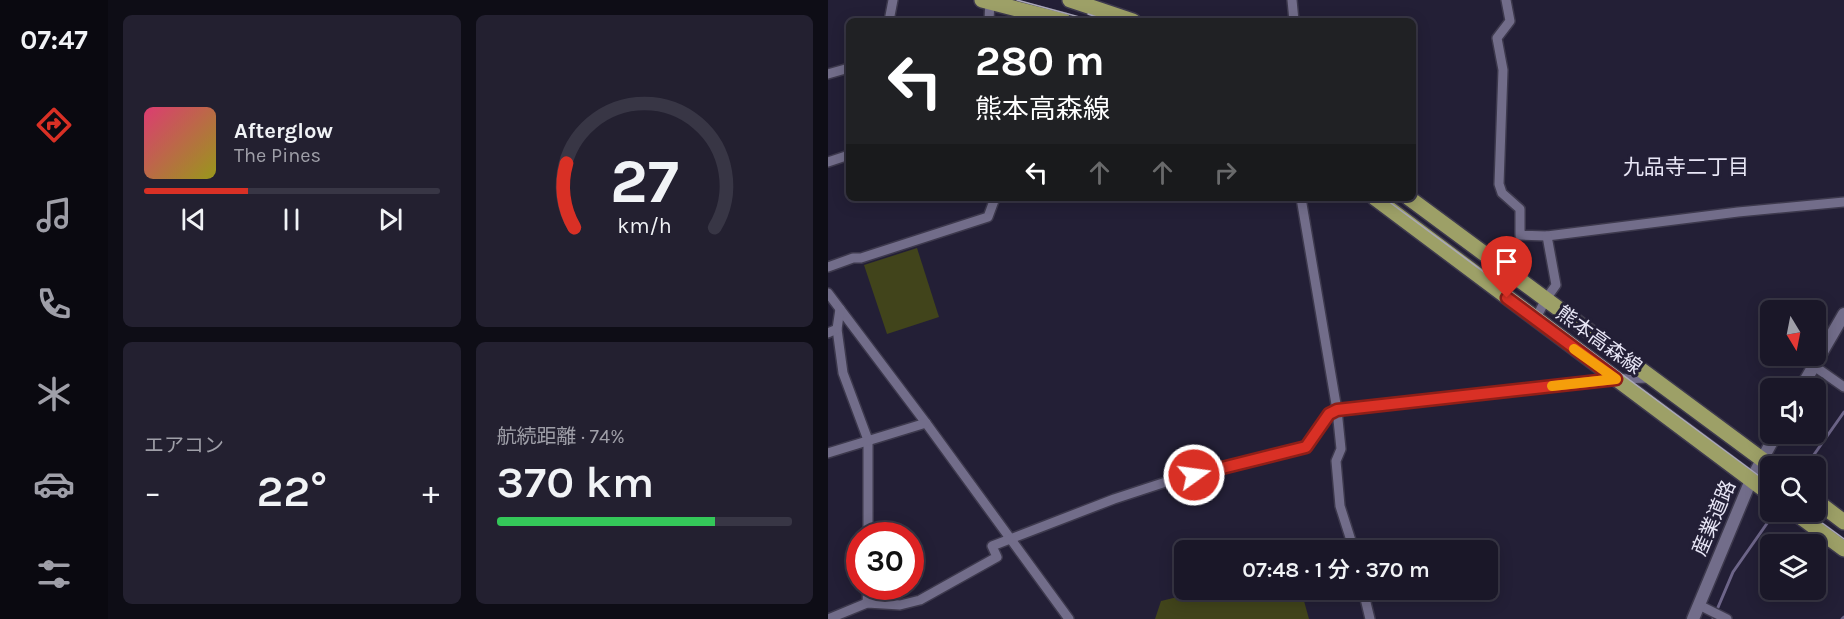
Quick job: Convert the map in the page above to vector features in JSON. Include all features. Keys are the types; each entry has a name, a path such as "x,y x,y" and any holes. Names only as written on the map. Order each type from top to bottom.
{"main road":[{"path":"1070,0 1124,18"},
{"path":"987,1 1052,18"},
{"name":"熊本高森線","path":"1379,201 1760,487"},
{"name":"熊本高森線","path":"1413,201 1760,459"},
{"path":"1826,508 1844,522"},
{"path":"1808,522 1844,549"}],"street":[{"path":"890,18 893,0"},
{"path":"1292,0 1294,18"},
{"path":"1506,0 1510,21 1497,38 1503,70 1499,184 1502,193 1520,208 1521,235 1547,236 1844,202"},
{"path":"987,1 989,18"},
{"path":"828,74 846,69"},
{"path":"828,162 846,156"},
{"path":"828,267 988,217 994,201"},
{"path":"1302,201 1337,410 1341,449 1336,461 1340,506 1351,540"},
{"path":"1535,320 1556,285 1547,236"},
{"path":"828,293 1069,619"},
{"path":"840,309 832,331 843,373 868,440 868,522"},
{"path":"1826,345 1844,314"},
{"path":"1807,378 1814,366 1844,387"},
{"path":"828,619 867,603 900,605 920,600 997,557 993,546 1114,499 1172,480 1306,447 1329,414 1337,410 1616,379 1651,378"},
{"path":"828,453 926,423"},
{"name":"産業道路","path":"1693,619 1751,480 1760,470"},
{"path":"1365,600 1370,619"},
{"path":"1699,605 1727,619"}],"green space":[{"path":"917,248 939,317 887,334 864,265"},
{"path":"1174,598 1174,600 1304,600 1309,619 1155,619 1161,601"}],"waterway":[{"path":"1813,456 1844,412"},
{"path":"1713,619 1733,572 1768,522"}],"tram line":[{"path":"1017,0 1083,18"},
{"path":"1088,14 1099,18"},
{"path":"1388,201 1760,477"},
{"path":"1821,522 1844,539"}],"slow traffic":[{"path":"1552,386 1616,379 1574,349"}],"district":[{"name":"九品寺二丁目","path":"1686,167"}],"route":[{"path":"1194,475 1306,447 1329,414 1337,410 1616,379 1507,298"}]}
